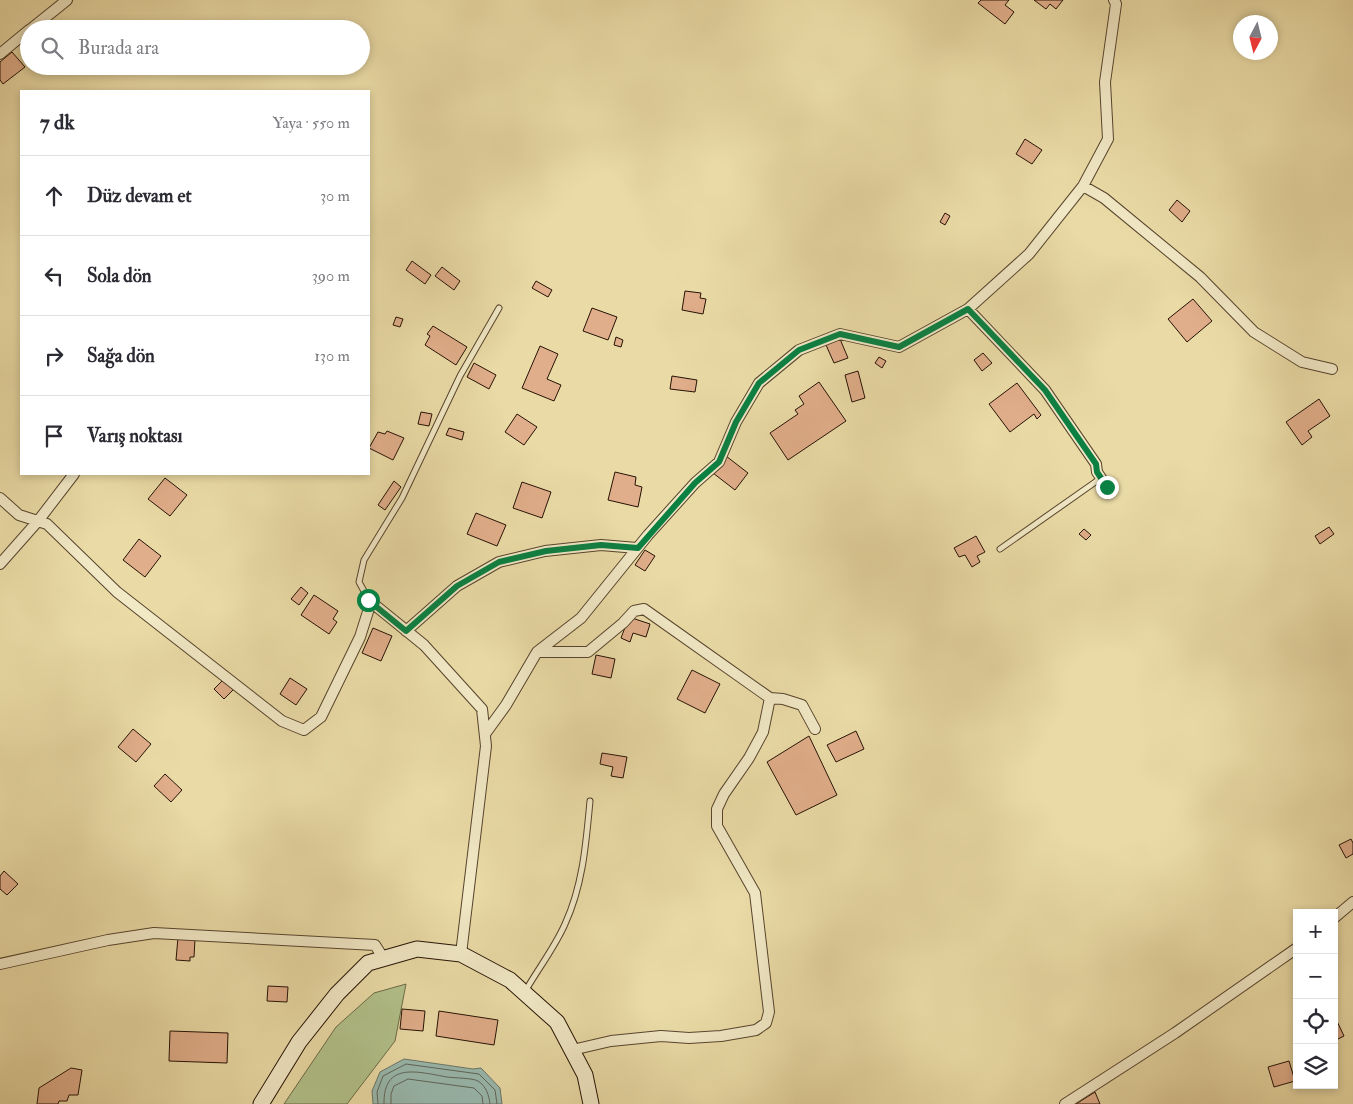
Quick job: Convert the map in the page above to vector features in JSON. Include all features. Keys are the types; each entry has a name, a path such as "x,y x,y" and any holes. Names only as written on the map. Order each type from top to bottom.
{"street":[{"path":"42,20 67,0"},
{"path":"485,734 506,705 538,652 581,618 638,548 695,483 719,462 736,422 759,383 799,350 840,334 899,347 968,309 1029,254 1083,186 1108,140 1105,82 1116,4 1114,0"},
{"path":"0,54 20,38"},
{"path":"1083,186 1104,198 1200,277 1254,332 1302,362 1332,369"},
{"path":"968,309 1045,390 1096,464 1097,472 1104,482"},
{"path":"0,564 38,521 73,475"},
{"path":"0,498 19,515 47,524 125,598 282,721 304,730 321,717 360,637 370,602 424,646 482,709 486,746 461,954"},
{"path":"406,631 457,586 499,562 546,551 601,545 638,548"},
{"path":"538,652 588,652 623,623 634,611 644,609 770,698 784,699 802,705 815,729"},
{"path":"572,1050 611,1041 661,1036 689,1038 721,1036 756,1030 766,1022 769,1012 755,893 717,826 716,809 724,794 750,758 763,732 770,698"},
{"path":"1338,915 1353,902"},
{"path":"0,964 108,940 154,933 375,945 384,959"},
{"path":"261,1104 299,1042 338,994 368,963 417,949 461,954 510,980 557,1022 585,1074 591,1104"},
{"path":"1065,1104 1175,1033 1293,951"}],"lane":[{"path":"370,602 359,582 364,560 402,498 460,376 499,308"},
{"path":"1000,549 1104,482"},
{"path":"524,993 565,926 578,889 585,855 590,801"}],"green space":[{"path":"406,984 395,1041 347,1104 284,1104 336,1027 374,993"}],"water":[{"path":"404,1059 473,1069 481,1068 500,1088 502,1104 373,1104 372,1091 380,1072"}],"building":[{"path":"981,0 1009,0 1005,5 1014,12 1005,24 978,3"},
{"path":"1034,0 1063,0 1056,9 1050,4 1046,9"},
{"path":"12,52 20,61 20,71 3,84 0,80 0,62"},
{"path":"1025,139 1042,150 1032,164 1016,154"},
{"path":"1177,200 1190,211 1182,222 1169,210"},
{"path":"945,213 950,216 945,225 940,222"},
{"path":"412,261 431,275 425,284 406,270"},
{"path":"442,267 460,281 454,290 435,276"},
{"path":"536,281 552,290 548,297 532,288"},
{"path":"685,291 701,293 700,298 706,299 703,314 682,310"},
{"path":"1193,299 1212,321 1187,342 1168,319"},
{"path":"592,308 617,317 608,340 583,331"},
{"path":"396,317 403,319 400,327 393,325"},
{"path":"433,326 467,347 456,365 425,345 430,336 427,334"},
{"path":"616,337 623,340 621,347 614,345"},
{"path":"840,339 848,358 834,363 826,345"},
{"path":"540,346 558,354 547,379 561,385 554,401 522,388"},
{"path":"983,353 992,363 982,371 974,360"},
{"path":"879,357 886,361 882,368 875,363"},
{"path":"474,363 496,375 489,389 467,377"},
{"path":"858,371 865,398 852,402 845,375"},
{"path":"672,376 697,380 695,392 670,389"},
{"path":"819,382 846,421 788,460 770,433 798,414 795,410 804,404 799,396"},
{"path":"1017,383 1041,415 1037,419 1034,414 1010,432 989,404"},
{"path":"1319,399 1330,416 1308,431 1312,437 1302,445 1286,422"},
{"path":"421,412 432,414 429,426 418,424"},
{"path":"517,414 537,427 524,445 505,432"},
{"path":"449,428 464,432 462,440 446,435"},
{"path":"387,431 404,438 393,460 370,448 378,432 385,434"},
{"path":"726,456 748,473 735,490 713,473"},
{"path":"615,472 636,477 635,485 642,487 638,507 608,500"},
{"path":"165,478 187,495 170,516 148,499"},
{"path":"394,481 401,487 385,510 378,505"},
{"path":"522,482 551,492 542,518 513,508"},
{"path":"476,513 506,525 497,546 467,534"},
{"path":"1329,527 1334,534 1320,544 1315,536"},
{"path":"1084,529 1091,535 1086,540 1079,534"},
{"path":"976,536 985,552 977,556 980,562 972,567 965,555 959,557 954,548"},
{"path":"139,539 161,556 145,577 123,560"},
{"path":"645,550 655,556 645,571 635,565"},
{"path":"301,587 308,593 299,605 291,599"},
{"path":"314,595 338,611 333,619 337,622 329,634 301,615"},
{"path":"629,617 650,624 646,637 633,633 630,642 621,638"},
{"path":"373,628 392,636 381,661 362,653"},
{"path":"596,655 615,659 611,678 592,674"},
{"path":"692,670 720,684 705,713 677,699"},
{"path":"226,677 236,687 224,699 214,689"},
{"path":"290,678 307,689 296,705 280,694"},
{"path":"133,729 151,744 136,762 118,747"},
{"path":"856,731 864,749 836,762 827,745"},
{"path":"809,736 837,795 796,815 767,762"},
{"path":"602,753 627,757 623,778 611,776 613,767 600,764"},
{"path":"165,774 182,790 171,802 154,786"},
{"path":"1351,839 1353,854 1346,858 1339,845"},
{"path":"4,871 18,884 7,895 0,889 0,876"},
{"path":"178,937 195,939 194,957 190,957 190,961 176,960"},
{"path":"268,986 288,987 287,1002 267,1001"},
{"path":"402,1009 425,1011 423,1031 400,1029"},
{"path":"439,1011 498,1020 494,1045 436,1036"},
{"path":"1338,1023 1344,1036 1338,1039"},
{"path":"170,1031 228,1033 227,1063 169,1061"},
{"path":"1289,1061 1293,1082 1274,1087 1268,1067"},
{"path":"71,1068 82,1070 78,1095 69,1095 67,1101 59,1101 58,1104 37,1104 39,1088"},
{"path":"1095,1092 1100,1104 1076,1104"}],"route":[{"path":"368,600 406,631 457,586 499,562 546,551 601,545 638,548 695,483 719,462 736,422 759,383 799,350 840,334 899,347 968,309 1045,390 1096,464 1097,472 1107,487"}]}
